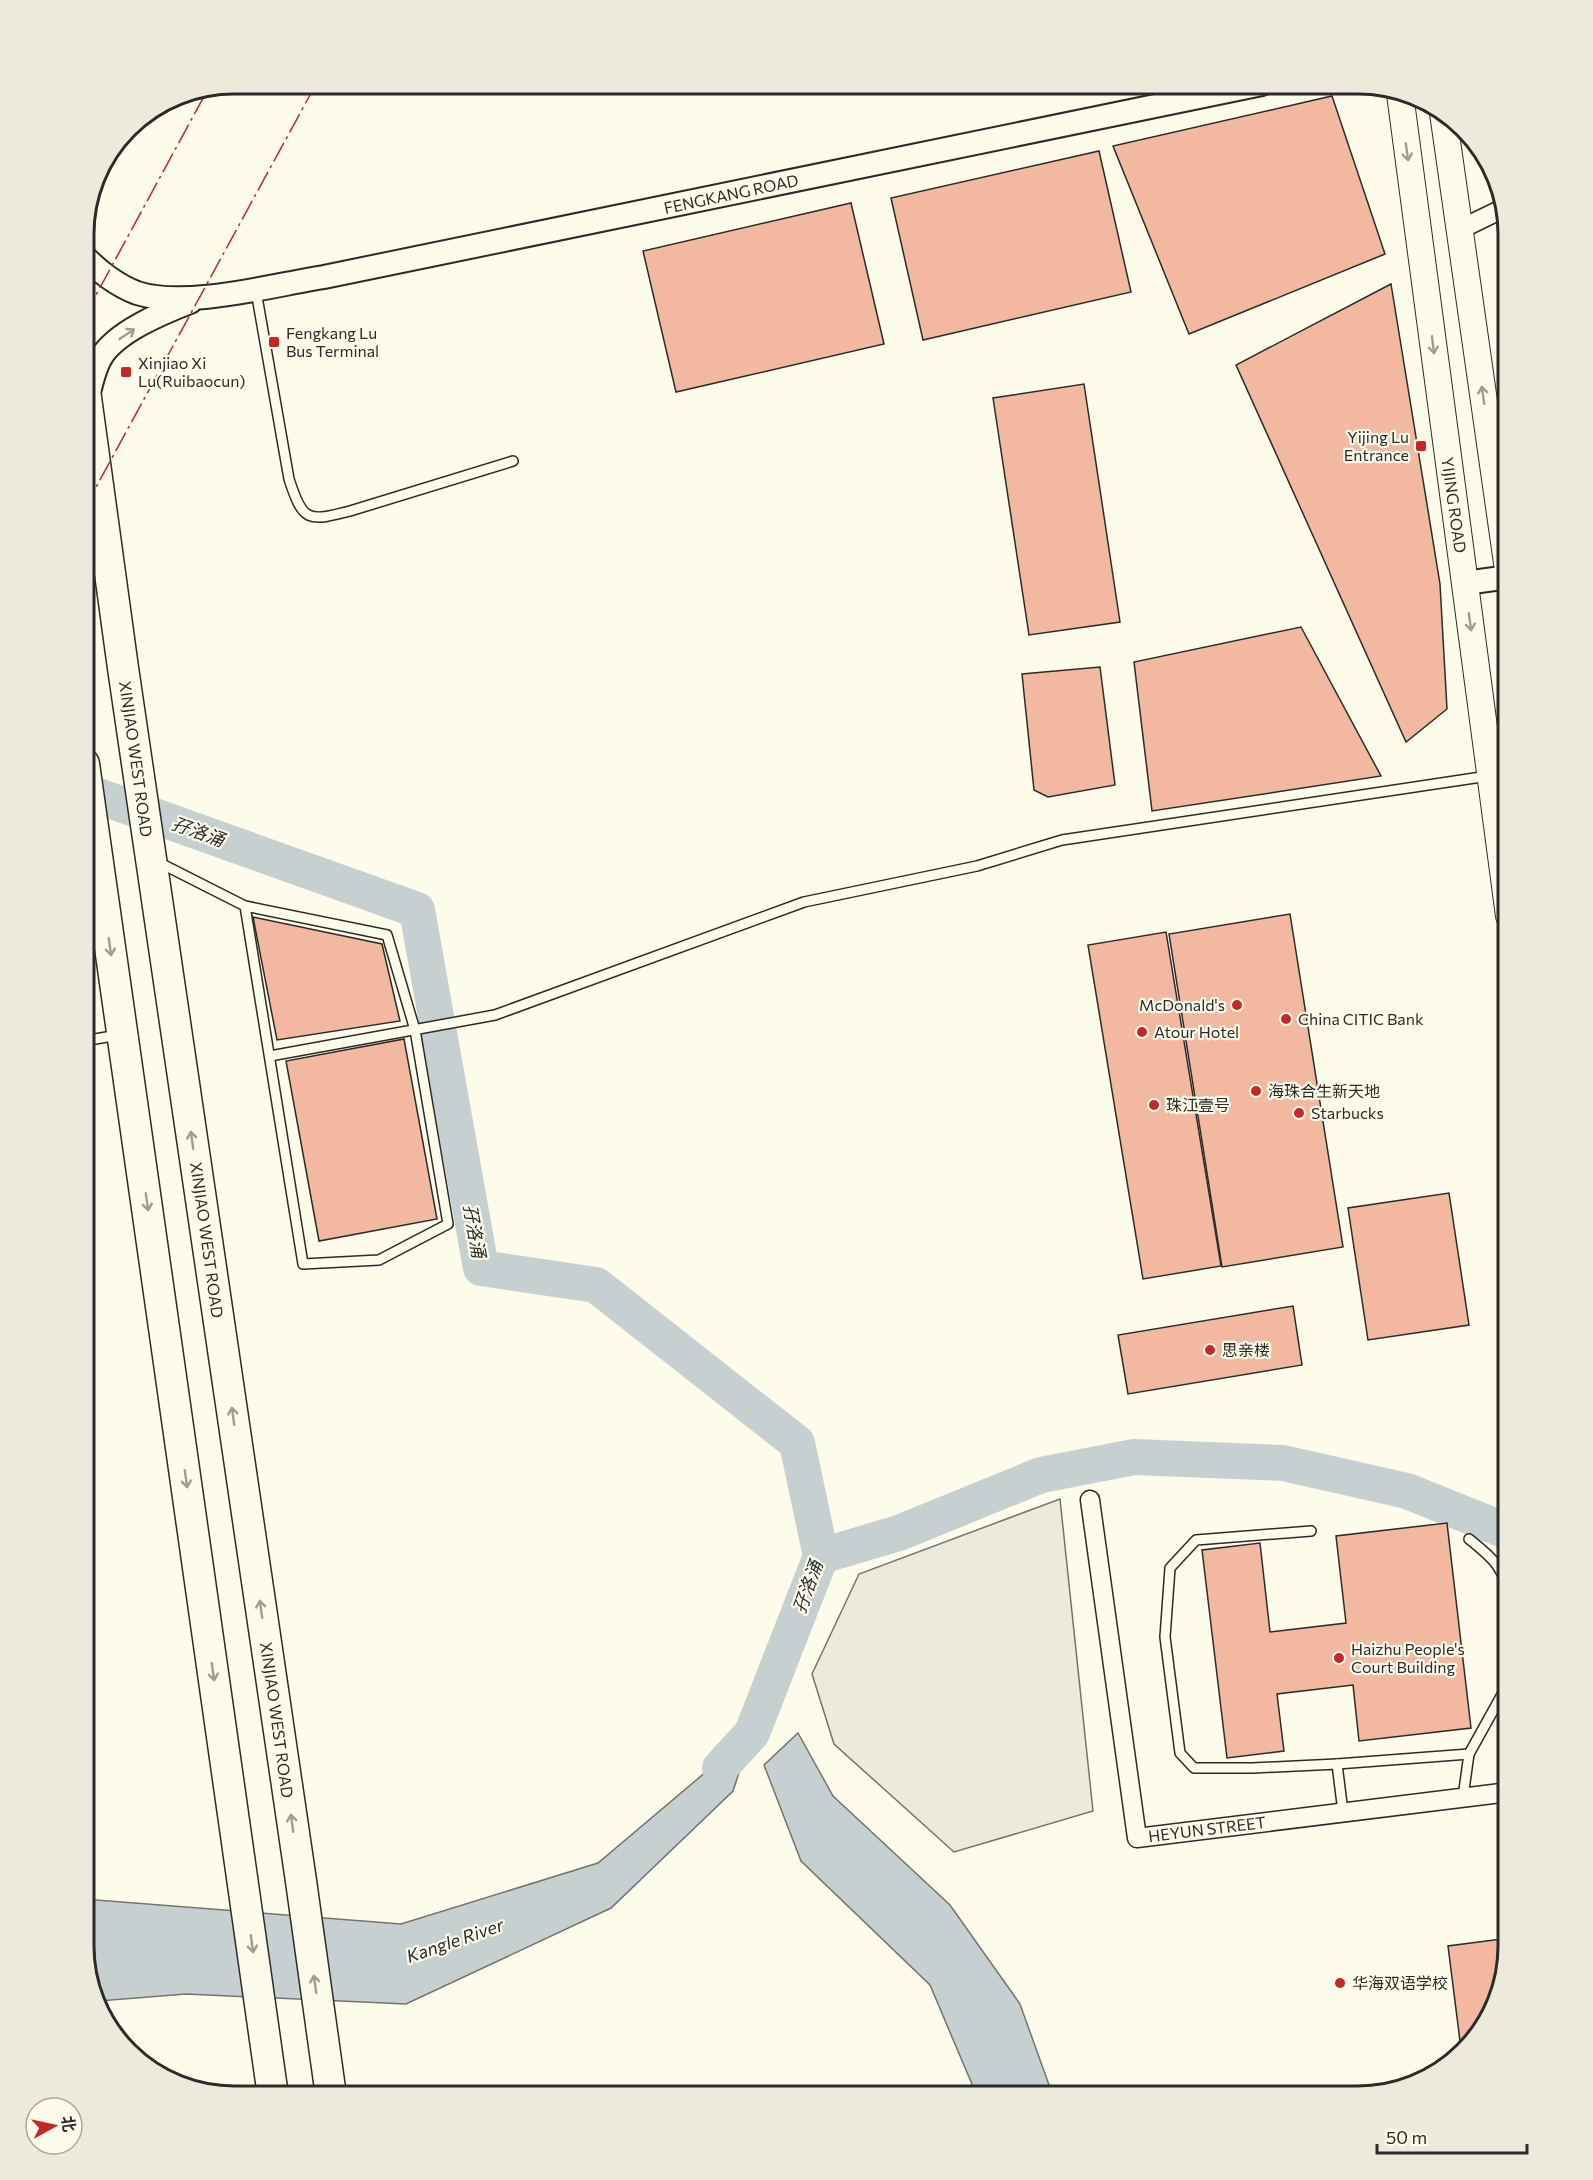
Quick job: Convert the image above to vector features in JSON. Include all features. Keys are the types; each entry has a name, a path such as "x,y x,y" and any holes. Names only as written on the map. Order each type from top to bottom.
{"highway":[{"name":"XINJIAO WEST ROAD","path":"95,456 151,858 329,2085"},
{"path":"95,840 271,2085"}],"main road":[{"name":"YIJING ROAD","path":"1401,101 1465,583 1498,774"},
{"path":"1445,124 1498,499"}],"street":[{"name":"FENGKANG ROAD","path":"200,298 324,277 1164,95"},
{"path":"1460,230 1496,212"},
{"path":"95,265 112,280 136,293 162,298 200,298"},
{"path":"95,371 101,358 114,343 158,315 200,298"},
{"path":"1465,583 1498,578"},
{"name":"HEYUN STREET","path":"1090,1500 1137,1838 1498,1793"}],"lane":[{"path":"256,288 289,479 303,512 313,518 323,518 513,461"},
{"path":"270,1056 495,1015 804,902 977,866 1062,840 1498,791"},
{"path":"151,858 245,906 387,935 415,1030 448,1224 379,1260 303,1264 245,906"},
{"path":"95,1039 123,1034"},
{"path":"1311,1531 1196,1540 1170,1568 1165,1637 1180,1753 1194,1768 1337,1764 1469,1754"},
{"path":"1468,1539 1492,1557 1498,1567"},
{"path":"1463,1797 1469,1754 1498,1702"},
{"path":"1337,1764 1343,1812"}],"shaded area":[{"path":"1060,1499 1093,1811 954,1852 834,1744 812,1674 859,1574"}],"water":[{"name":"Kangle River","path":"752,1733 733,1791 611,1908 406,2004 186,1994 106,2000 99,1981 95,1945 95,1900 401,1924 598,1863"},
{"path":"798,1733 833,1796 950,1905 1020,2004 1049,2086 973,2086 930,1985 801,1861 764,1765"}],"building":[{"path":"1332,96 1385,254 1189,334 1113,146"},
{"path":"1099,151 1131,292 923,340 891,198"},
{"path":"851,203 884,344 676,392 643,251"},
{"path":"1391,284 1440,584 1447,709 1406,742 1236,365"},
{"path":"1084,384 1120,622 1029,635 993,398"},
{"path":"1301,627 1381,776 1152,811 1134,662"},
{"path":"1100,667 1115,785 1048,797 1034,790 1022,674"},
{"name":"海珠合生新天地","path":"1290,914 1343,1247 1222,1267 1169,934"},
{"path":"253,917 382,944 400,1021 277,1040"},
{"name":"珠江壹号","path":"1166,932 1221,1266 1143,1279 1088,945"},
{"path":"404,1039 437,1219 319,1241 286,1061"},
{"path":"1449,1193 1469,1325 1368,1340 1348,1208"},
{"name":"思亲楼","path":"1293,1306 1302,1365 1128,1394 1118,1335"},
{"name":"Haizhu People's Court Building","path":"1447,1523 1471,1728 1359,1741 1353,1685 1277,1694 1284,1751 1227,1758 1202,1550 1260,1543 1270,1632 1346,1623 1336,1536"},
{"path":"1498,1939 1494,1981 1488,1999 1480,2015 1460,2041 1448,1946"}],"waterway":[{"name":"孖洛涌","path":"95,795 417,910 481,1268 596,1285 797,1443 821,1556 752,1733 720,1768"},
{"path":"821,1556 899,1533 1041,1475 1134,1457 1283,1463 1407,1491 1498,1528"}],"power":[{"path":"95,489 311,94"},
{"path":"95,297 203,98"}],"place":[{"name":"Fengkang Lu Bus Terminal","path":"274,342"},
{"name":"Xinjiao Xi Lu(Ruibaocun)","path":"126,372"},
{"name":"Yijing Lu Entrance","path":"1421,446"},
{"name":"McDonald's","path":"1237,1005"},
{"name":"China CITIC Bank","path":"1286,1019"},
{"name":"Atour Hotel","path":"1142,1032"},
{"name":"海珠合生新天地","path":"1256,1091"},
{"name":"珠江壹号","path":"1154,1105"},
{"name":"Starbucks","path":"1299,1113"},
{"name":"思亲楼","path":"1210,1350"},
{"name":"Haizhu People's Court Building","path":"1339,1658"},
{"name":"华海双语学校","path":"1340,1983"}]}
